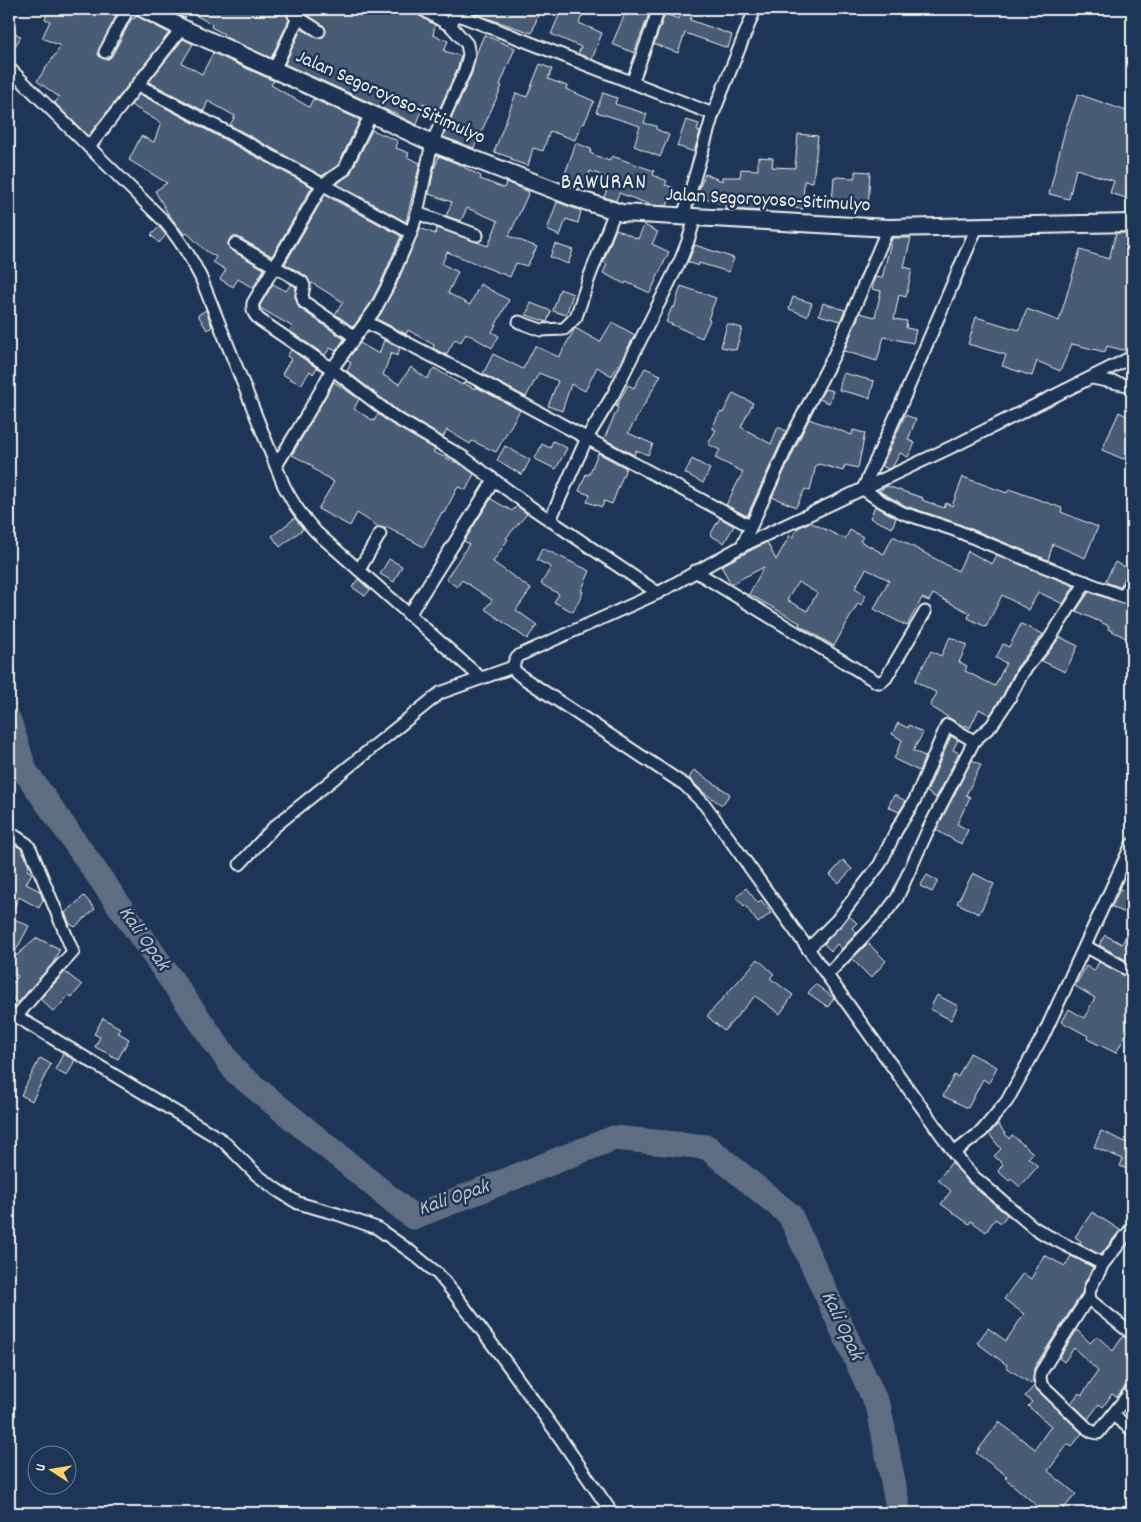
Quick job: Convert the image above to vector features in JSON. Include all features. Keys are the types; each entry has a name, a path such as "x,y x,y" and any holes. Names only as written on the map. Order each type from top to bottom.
{"main road":[{"name":"Jalan Segoroyoso-Sitimulyo","path":"144,9 432,143 575,198 632,215 888,228 1132,223"}],"street":[{"path":"104,52 128,9"},
{"path":"276,466 315,402 332,369 376,308 389,283 411,233 432,143 465,70 469,55 467,44 451,26 422,9"},
{"path":"632,83 660,9"},
{"path":"550,520 587,438 612,395 681,259 688,241 689,218 713,114 755,9"},
{"path":"451,26 456,12 713,114"},
{"path":"274,70 297,14 319,31"},
{"path":"89,147 182,28"},
{"path":"9,68 180,239 201,278 276,466 292,503 302,517 316,532 481,678"},
{"path":"138,85 411,233"},
{"path":"371,114 344,170 323,184 253,303 254,314 332,369 394,417 463,457 550,520 658,593"},
{"path":"518,322 541,330 564,329 576,317 615,211"},
{"path":"417,213 477,235"},
{"path":"863,489 977,227"},
{"path":"742,546 793,434 835,353 888,228"},
{"path":"235,244 276,266 304,284 302,295 304,302 356,336"},
{"path":"366,322 490,386 750,526"},
{"path":"1102,1265 1033,1227 974,1178 954,1153 705,804 685,785 522,677 513,667 515,660 520,654 658,593 742,546 960,444 1132,357"},
{"path":"1092,378 1132,386"},
{"path":"409,615 494,480"},
{"path":"863,489 903,513 952,529 1034,563 1128,598 1132,579"},
{"path":"359,570 380,534"},
{"path":"695,571 877,682 886,678 925,612"},
{"path":"827,975 884,915 897,898 927,832 974,741 992,725 1009,699 1023,672 1048,641 1086,582"},
{"path":"240,864 274,827 440,694 513,667"},
{"path":"808,949 837,920 880,864 914,800 947,725 974,741"},
{"path":"9,832 27,844 31,850 73,952 13,1015 222,1140 257,1175 298,1204 337,1214 378,1228 438,1274 510,1368 612,1513"},
{"path":"954,1153 982,1131 1007,1101 1045,1032 1132,844"},
{"path":"1085,946 1132,972"},
{"path":"1132,1228 1102,1265 1089,1291 1089,1296 1041,1372 1040,1378 1041,1384 1045,1389 1093,1432 1098,1433 1132,1390"},
{"path":"1089,1296 1091,1301 1132,1334"},
{"path":"1113,1415 1132,1430"}],"building":[{"path":"49,9 115,9 114,11 118,13 98,52 99,56 105,59 109,59 112,56 132,18 134,19 136,15 169,33 88,136 55,103 59,97 37,81 61,46 42,38 50,21 45,19"},
{"path":"171,9 287,9 289,20 271,58 223,36 224,34 211,27 212,24 189,12 185,18 170,11"},
{"path":"302,9 415,9 418,15 435,25 433,35 448,41 444,51 461,56 439,110 423,103 417,125 398,114 285,64 301,29 318,38 323,37 326,32 323,25 302,11"},
{"path":"466,9 498,9 507,12 508,9 540,9 532,33"},
{"path":"562,9 585,9 579,23 602,33 592,59 578,54 581,47 551,34"},
{"path":"627,9 651,9 634,53 612,44"},
{"path":"683,9 694,9 690,20 732,35 728,48 685,33 678,53 654,44 665,14 679,19"},
{"path":"9,28 21,37 9,55"},
{"path":"484,35 515,48 500,85 502,86 474,148 443,137 472,73 476,54"},
{"path":"183,39 193,44 182,63 202,74 213,53 274,81 271,85 309,107 313,99 360,120 338,165 322,176 230,125 235,116 208,101 204,111 149,82"},
{"path":"540,64 552,69 548,79 567,86 566,89 594,101 575,140 550,131 543,151 533,148 528,166 494,152 516,93 527,97"},
{"path":"603,93 617,98 615,104 647,114 644,123 656,126 656,129 669,135 660,157 634,146 640,126 596,112"},
{"path":"140,94 312,187 272,256 238,237 232,237 229,240 228,245 231,250 264,269 253,288 238,279 233,287 220,279 226,270 213,262 216,257 206,251 187,233 185,235 169,215 155,191 167,183 129,160 141,136 154,142 161,123 131,105"},
{"path":"1078,94 1132,113 1132,177 1126,198 1110,193 1114,181 1076,169 1069,199 1049,194 1065,130"},
{"path":"686,120 699,124 697,131 700,132 694,152 677,146"},
{"path":"372,130 398,141 396,148 409,153 407,157 420,163 406,222 337,184 350,174"},
{"path":"798,134 818,136 813,182 804,181 803,209 792,208 792,200 764,199 764,211 725,209 725,205 697,195 705,174 722,181 722,177 740,177 741,169 758,170 758,157 773,158 772,167 795,168"},
{"path":"576,143 591,149 590,153 609,161 612,156 654,171 653,175 667,181 665,185 674,188 667,206 651,205 619,193 616,201 604,197 611,179 590,171 584,190 562,182"},
{"path":"439,156 465,167 481,176 480,179 504,188 506,182 529,192 509,236 537,247 527,266 516,263 510,277 447,252 442,264 458,272 448,293 470,305 480,284 509,300 492,332 499,336 492,348 466,333 461,342 455,339 446,355 433,348 434,345 408,330 406,334 377,319 396,286 420,228 435,234 437,228 488,246 498,221 467,208 461,221 446,216 452,202 429,194 434,169"},
{"path":"855,171 870,172 868,210 853,209 853,205 832,203 834,177 855,178"},
{"path":"325,195 401,236 370,304 353,327 335,314 343,302 312,283 311,285 306,276 285,264"},
{"path":"557,202 581,211 578,223 566,219 560,236 547,230"},
{"path":"644,225 658,232 652,244 669,252 650,293 626,282 625,284 603,273 607,264 603,262 616,229 638,239"},
{"path":"159,227 166,235 159,243 151,235"},
{"path":"1116,233 1132,233 1132,338 1130,350 1107,346 1105,352 1072,344 1060,371 1037,361 1032,376 1002,366 1006,355 968,344 976,317 1019,330 1027,309 1059,321 1080,250 1109,259"},
{"path":"892,238 911,238 904,267 912,269 906,297 899,295 894,319 907,321 906,328 916,330 913,343 884,337 877,361 844,351 860,313 875,317 881,291 872,289 875,277 882,278"},
{"path":"555,244 573,250 568,264 550,257"},
{"path":"695,245 734,258 729,272 699,263 698,266 688,262"},
{"path":"273,284 286,291 291,284 296,287 295,297 299,308 344,339 336,351 330,348 325,355 290,331 293,327 260,308"},
{"path":"681,286 716,298 708,319 710,320 702,338 666,322 672,307 674,308"},
{"path":"560,289 573,294 566,315 553,311"},
{"path":"793,297 812,303 807,316 789,309"},
{"path":"531,303 551,311 547,322 526,315"},
{"path":"823,303 845,310 840,321 819,315"},
{"path":"206,310 212,327 207,330 198,315"},
{"path":"612,322 635,335 612,376 597,367 585,391 571,384 562,411 548,406 558,381 539,373 526,397 483,374 493,354 523,369 535,346 559,357 575,328 600,342"},
{"path":"727,324 742,328 736,350 721,347"},
{"path":"384,340 400,348 397,356 391,353 383,375 399,384 411,367 427,379 434,368 462,385 463,383 475,389 476,387 520,410 496,452 472,441 470,444 447,430 443,437 398,411 347,371 351,363 347,360 360,343 379,354"},
{"path":"291,350 317,368 313,374 310,371 301,385 282,374 291,359 287,356"},
{"path":"645,368 661,375 628,433 653,444 648,455 636,450 634,455 604,439 618,408 616,407 628,385 634,388"},
{"path":"843,373 874,381 870,398 839,390"},
{"path":"334,382 359,399 354,409 374,421 378,414 435,449 433,452 462,465 474,474 466,490 458,487 444,513 442,512 424,547 386,527 385,529 379,527 357,513 350,526 318,509 334,482 312,468 313,466 292,455"},
{"path":"825,389 833,391 829,403 819,399"},
{"path":"733,393 753,403 741,427 771,444 778,427 786,431 747,516 726,505 743,472 715,458 720,450 708,444 716,430 712,428 720,412 723,413"},
{"path":"1119,412 1132,419 1132,462 1102,450"},
{"path":"905,415 916,419 908,440 915,443 908,457 900,453 893,466 888,469 882,466"},
{"path":"809,419 852,435 853,430 865,433 858,468 845,465 843,471 819,464 816,465 810,491 805,489 796,507 772,497"},
{"path":"553,441 567,448 556,469 535,459 542,444 550,448"},
{"path":"505,446 530,460 522,475 497,460"},
{"path":"598,453 626,468 612,504 604,501 602,507 587,502 590,495 579,491 586,474 589,475"},
{"path":"692,459 710,469 703,483 685,473"},
{"path":"963,477 1007,493 1009,489 1062,508 1061,512 1098,527 1085,558 1053,544 1048,560 954,522 906,506 879,491 887,486 923,498 922,500 944,508 946,503 952,506"},
{"path":"491,499 512,511 517,506 527,514 506,538 508,539 493,562 531,589 516,610 537,625 527,639 485,609 492,600 462,580 457,587 446,579 469,544 464,541"},
{"path":"875,506 896,518 892,528 870,518"},
{"path":"295,518 303,529 280,547 272,536"},
{"path":"720,518 734,526 724,543 710,535"},
{"path":"810,522 845,539 850,530 863,537 860,541 884,554 893,536 958,571 968,551 992,564 997,555 1074,586 1063,604 1038,592 1029,610 1002,595 986,627 968,618 970,613 933,594 929,601 922,598 907,626 874,609 889,580 866,569 855,588 866,595 861,605 858,603 834,646 799,625 800,623 749,594 764,567 731,584 721,566 767,542 776,560 790,535 793,537 798,528","holes":["798,582 817,593 807,611 787,600"]},
{"path":"542,548 590,571 581,591 583,592 573,612 554,602 559,594 541,584 551,567 537,560"},
{"path":"389,559 402,566 394,582 380,574"},
{"path":"1115,562 1130,569 1120,587 1105,582"},
{"path":"358,579 370,590 365,596 352,587"},
{"path":"1089,592 1132,607 1132,641 1108,629 1109,626 1076,611"},
{"path":"1021,624 1043,634 1017,667 1003,695 990,715 979,709 970,728 965,725 964,727 930,706 937,693 915,681 931,651 941,656 950,637 967,645 959,662 967,666 965,671 995,686 1006,663 996,658 1003,644 1009,647"},
{"path":"1060,637 1078,646 1065,672 1042,661"},
{"path":"898,723 908,728 909,725 923,733 913,751 925,756 919,771 894,759 902,740 892,734"},
{"path":"951,736 958,740 953,750 959,753 936,798 927,792"},
{"path":"972,760 981,765 966,795 970,797 957,824 968,830 961,844 936,830"},
{"path":"694,770 730,794 722,805 703,792 689,778"},
{"path":"894,795 906,801 899,812 888,807"},
{"path":"9,841 22,849 21,851 29,866 27,870 32,873 26,884 40,891 43,900 39,908 19,897 10,917 29,926 11,960 37,938 60,949 53,963 18,1003 9,996 9,988 18,976 9,971"},
{"path":"843,860 852,869 839,883 830,875"},
{"path":"973,873 994,884 979,914 957,903"},
{"path":"927,875 938,881 932,892 920,886"},
{"path":"746,888 758,903 761,900 771,913 758,923 745,905 736,897"},
{"path":"1120,889 1132,894 1132,916 1112,907"},
{"path":"84,896 95,909 75,927 70,924 65,913"},
{"path":"849,916 857,923 852,928 857,933 842,949 837,944 831,951 824,944"},
{"path":"1132,923 1132,952 1128,961 1099,945 1105,935 1122,944"},
{"path":"868,943 886,961 871,978 852,959"},
{"path":"758,959 774,974 770,978 793,995 780,1014 755,996 724,1031 707,1016"},
{"path":"1099,962 1132,979 1132,1019 1128,1027 1130,1027 1116,1053 1087,1039 1088,1036 1062,1022 1069,1009 1084,1018 1095,998 1075,986 1086,966 1094,971"},
{"path":"65,972 82,985 72,997 69,995 54,1012 40,999"},
{"path":"815,984 834,998 828,1007 808,993"},
{"path":"937,995 958,1006 951,1020 930,1009"},
{"path":"103,1018 120,1028 117,1032 129,1039 118,1059 95,1047 100,1037 94,1034"},
{"path":"970,1053 997,1067 989,1083 983,1079 968,1108 943,1096 954,1075 958,1077"},
{"path":"63,1054 75,1060 67,1076 55,1070"},
{"path":"40,1058 51,1064 32,1101 21,1095"},
{"path":"998,1124 1009,1139 1012,1135 1033,1153 1028,1158 1038,1166 1020,1187 1011,1179 1009,1181 998,1171 1003,1164 994,1156 1001,1149 989,1134"},
{"path":"1101,1131 1130,1144 1132,1138 1132,1171 1120,1166 1123,1159 1094,1147"},
{"path":"952,1162 969,1183 1007,1215 1001,1223 995,1219 986,1232 971,1221 969,1224 941,1204 951,1191 938,1180"},
{"path":"1092,1212 1120,1230 1101,1255 1079,1244 1081,1241 1075,1237"},
{"path":"1044,1255 1065,1266 1071,1256 1093,1267 1084,1284 1082,1293 1034,1368 1031,1384 1006,1367 1007,1365 977,1343 988,1328 1006,1341 1024,1314 1004,1299 1023,1273 1031,1279"},
{"path":"1077,1330 1090,1343 1097,1336 1113,1351 1123,1336 1132,1341 1132,1381 1126,1385 1117,1397 1112,1394 1103,1407 1099,1404 1088,1419 1071,1403 1079,1393 1082,1395 1098,1371 1074,1348 1064,1362 1059,1358"},
{"path":"1034,1386 1082,1433 1072,1447 1068,1444 1048,1471 1076,1494 1060,1513 1045,1513 1005,1478 1007,1476 976,1453 999,1422 1035,1449 1051,1426 1028,1406 1032,1402 1025,1396"}],"waterway":[{"name":"Kali Opak","path":"9,721 25,771 236,1072 413,1217 614,1138 707,1147 790,1215 879,1409 899,1513"},
{"path":"9,1507 24,1513"}],"district":[{"name":"BAWURAN","path":"604,183"}]}
